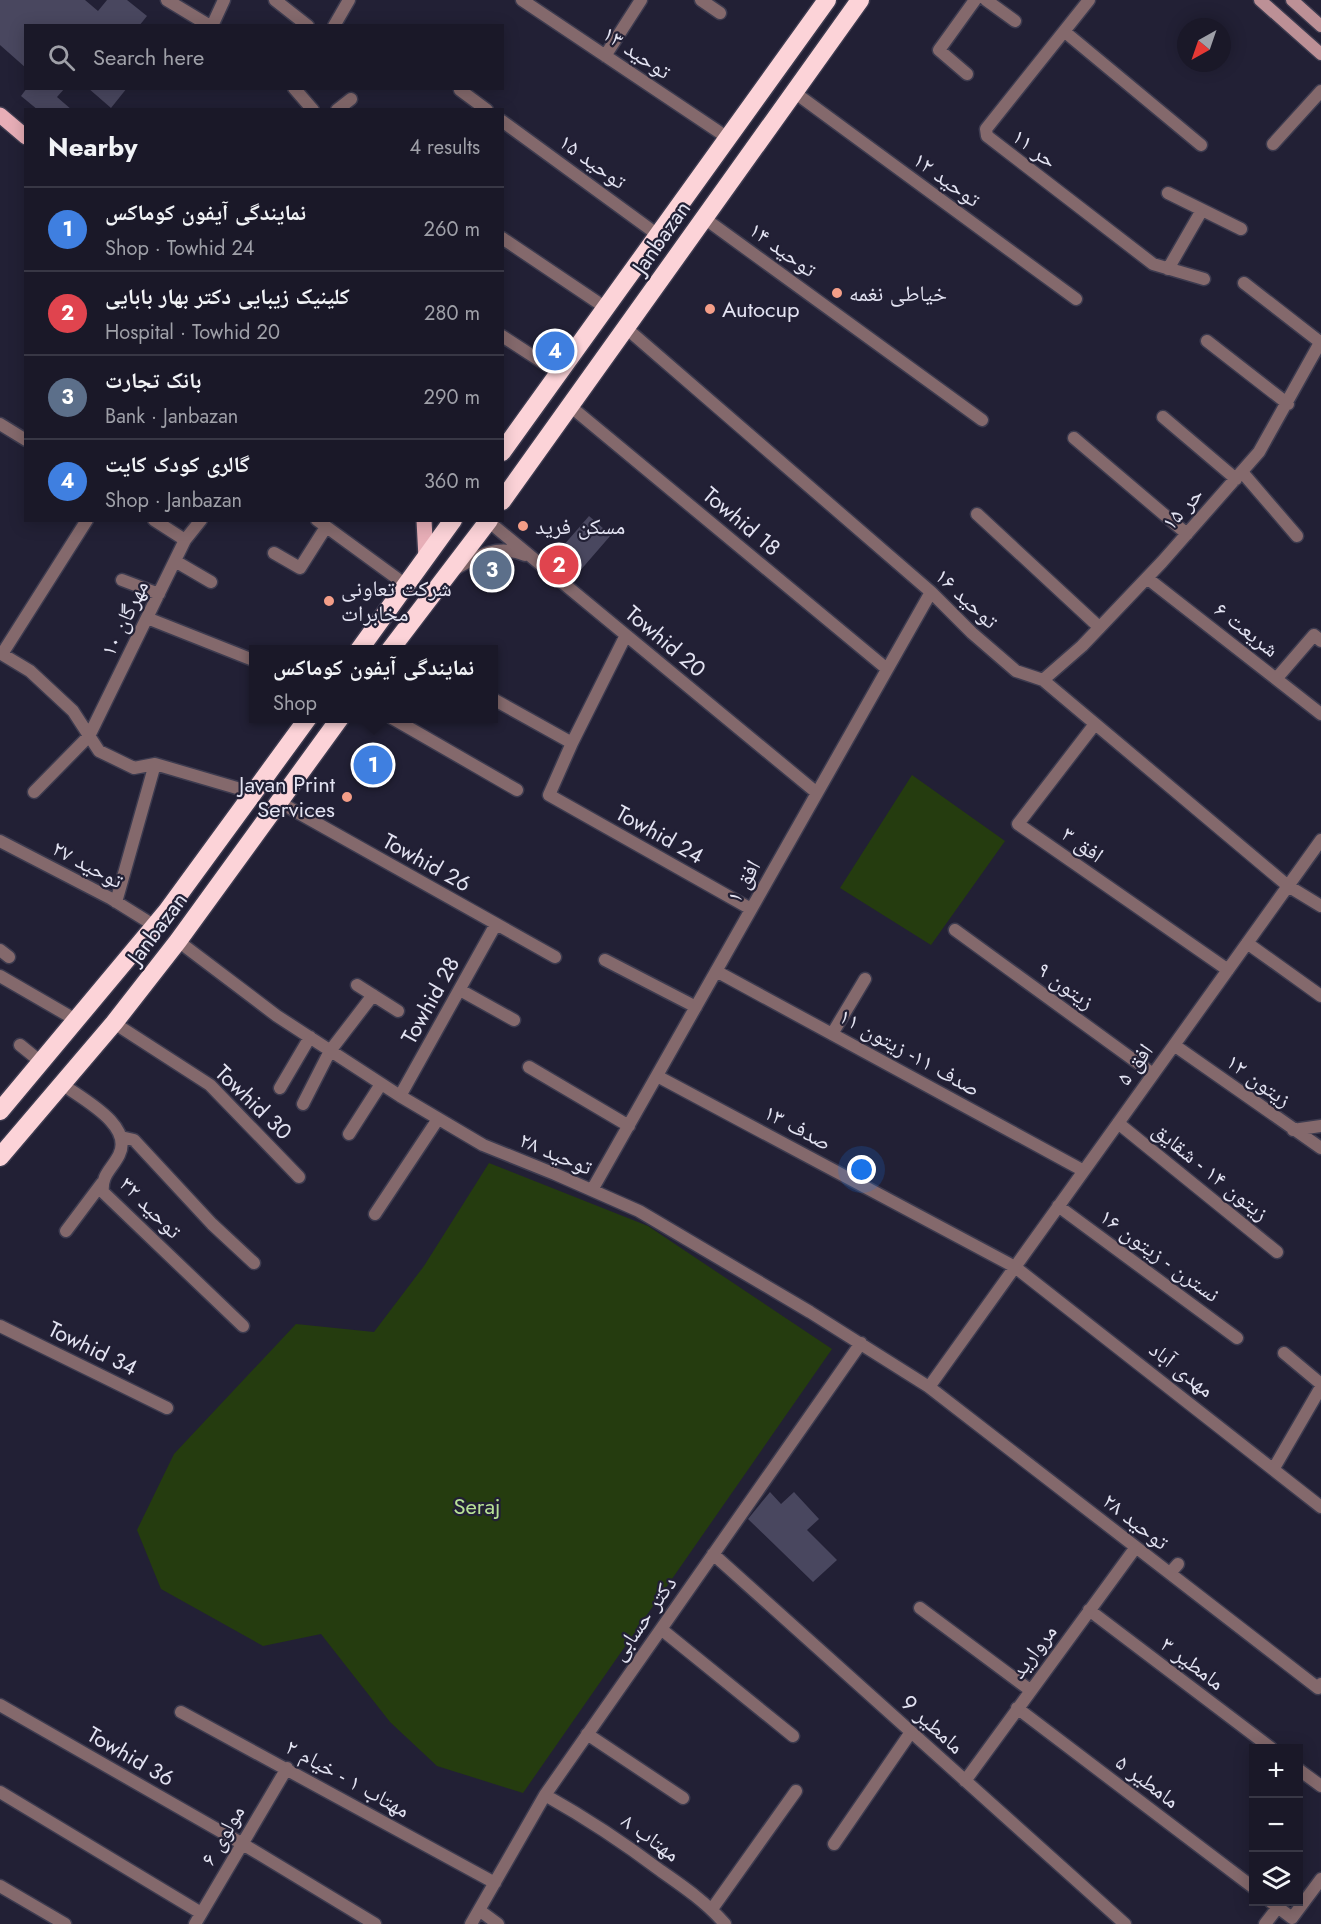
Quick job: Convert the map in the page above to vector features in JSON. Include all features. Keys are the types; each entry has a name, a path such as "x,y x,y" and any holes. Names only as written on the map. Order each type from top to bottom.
{"highway":[{"name":"Janbazan","path":"505,446 827,0"},
{"name":"Janbazan","path":"504,498 860,0"},
{"path":"363,645 452,522"},
{"path":"398,645 487,522"},
{"name":"Janbazan","path":"0,1110 155,926 304,723"},
{"name":"Janbazan","path":"0,1157 114,1023 178,941 336,723"}],"main road":[{"path":"1260,0 1321,54"},
{"path":"1292,0 1321,26"},
{"path":"0,115 24,135"},
{"path":"424,522 426,558"}],"street":[{"path":"167,0 208,24"},
{"path":"212,24 224,0"},
{"path":"275,0 305,24"},
{"path":"335,24 349,0"},
{"name":"توحید ۱۳","path":"522,0 728,138"},
{"path":"605,56 641,0"},
{"path":"701,0 720,13"},
{"path":"967,75 939,48 975,0"},
{"path":"986,0 1015,21"},
{"name":"حر ۱۱","path":"1089,0 986,129 987,136 1153,264 1204,279"},
{"path":"1065,32 1201,145"},
{"path":"296,90 311,108"},
{"path":"460,90 484,108"},
{"path":"1273,144 1321,91"},
{"name":"توحید ۱۲","path":"794,92 1076,299"},
{"path":"340,108 351,99"},
{"name":"توحید ۱۵","path":"504,122 658,235"},
{"path":"1168,193 1241,229"},
{"path":"1168,268 1202,210"},
{"name":"توحید ۱۴","path":"704,218 982,420"},
{"path":"504,239 606,308"},
{"path":"1244,283 1321,342"},
{"name":"توحید ۱۶","path":"626,328 931,592 972,633 1016,671 1043,680 1288,886 1321,906"},
{"path":"504,337 559,373"},
{"path":"1207,341 1288,404"},
{"name":"حر ۱۵","path":"1043,680 1147,578 1260,452 1288,404 1316,364 1321,342"},
{"name":"Towhid 18","path":"570,406 887,669"},
{"path":"1163,417 1239,476 1298,536"},
{"path":"1,428 24,439"},
{"path":"1074,438 1187,534"},
{"path":"977,514 1099,627"},
{"path":"86,522 1,653 30,671 73,711 99,751 134,768 154,764 254,793"},
{"path":"157,522 185,540"},
{"name":"مهرگان ۱۰","path":"34,792 89,736 185,540 199,522"},
{"name":"Towhid 20","path":"489,522 817,794"},
{"path":"274,553 300,568 321,524 406,585"},
{"path":"449,572 485,551 507,550 535,560"},
{"path":"175,561 211,582"},
{"name":"شریعت ۶","path":"1147,578 1321,714"},
{"path":"122,580 159,594"},
{"name":"افق ۱","path":"592,1190 931,592"},
{"path":"147,618 249,658"},
{"path":"498,702 572,743 626,635"},
{"path":"1276,679 1314,635 1321,641"},
{"path":"401,723 517,790"},
{"name":"افق ۳","path":"1095,723 1018,824 1228,970"},
{"name":"Towhid 24","path":"572,743 549,795 751,909"},
{"path":"116,902 154,764"},
{"name":"Towhid 26","path":"279,802 555,957"},
{"name":"افق ۵","path":"1015,1266 1321,840"},
{"name":"توحید ۲۷","path":"0,841 116,902 155,926"},
{"name":"Towhid 28","path":"400,1096 496,924"},
{"name":"زیتون ۹","path":"955,930 1154,1074"},
{"name":"توحید ۲۸","path":"178,941 310,1037 438,1119 483,1145 639,1212 861,1343 929,1387 1136,1547 1174,1568 1320,1686"},
{"path":"1247,943 1321,996"},
{"path":"605,960 696,1007"},
{"name":"صدف ۱۱- زیتون ۱۱","path":"716,971 1084,1171"},
{"path":"0,976 76,1020"},
{"path":"832,1034 865,979"},
{"path":"357,985 398,1011"},
{"path":"460,990 514,1020"},
{"path":"303,1104 330,1050 373,995"},
{"name":"Towhid 30","path":"114,1023 210,1085 299,1177"},
{"path":"280,1088 310,1037"},
{"path":"20,1045 42,1062"},
{"name":"زیتون ۱۲","path":"1174,1045 1321,1148"},
{"path":"529,1067 629,1126"},
{"name":"صدف ۱۳","path":"657,1076 1015,1266"},
{"path":"62,1084 113,1121 122,1137 134,1140 212,1224 255,1263"},
{"path":"349,1134 381,1084"},
{"path":"375,1214 438,1119"},
{"name":"زیتون ۱۴ - شقایق","path":"1118,1123 1276,1252"},
{"path":"1293,1130 1321,1126"},
{"name":"توحید ۳۲","path":"122,1137 120,1154 102,1183 103,1192 243,1326"},
{"path":"66,1231 102,1183"},
{"name":"نسترن - زیتون ۱۶","path":"1058,1206 1236,1338"},
{"path":"929,1387 1015,1266"},
{"name":"مهدی آباد","path":"1015,1266 1321,1507"},
{"name":"Towhid 34","path":"0,1326 167,1408"},
{"name":"دکتر حسابی","path":"471,1924 545,1795 861,1343"},
{"path":"1274,1468 1321,1386 1284,1353"},
{"name":"مروارید","path":"965,1781 1136,1547"},
{"name":"مامطیر 9","path":"713,1554 1125,1924"},
{"path":"920,1608 1030,1690"},
{"name":"مامطیر ۳","path":"1089,1610 1264,1744"},
{"path":"661,1629 793,1736"},
{"name":"Towhid 36","path":"0,1705 241,1843 375,1924"},
{"name":"مامطیر ۵","path":"1017,1708 1249,1884"},
{"name":"مهتاب ۱ - خیام ۲","path":"181,1712 495,1883"},
{"path":"834,1844 911,1732"},
{"path":"588,1734 683,1798"},
{"name":"مولوی ۶","path":"198,1919 287,1768"},
{"path":"1303,1772 1321,1786"},
{"path":"712,1909 796,1791"},
{"path":"0,1792 198,1919"},
{"name":"مهتاب ۸","path":"545,1795 596,1824 712,1909 725,1924"},
{"path":"1303,1903 1321,1879"},
{"path":"0,1886 65,1924"},
{"path":"1265,1924 1274,1906"},
{"path":"1278,1906 1292,1917 1300,1906"},
{"path":"479,1910 498,1924"}],"green space":[{"path":"912,775 1005,841 931,945 840,888"},
{"name":"Seraj","path":"489,1163 648,1226 832,1349 523,1793 437,1766 390,1722 321,1634 263,1646 161,1589 137,1530 174,1454 296,1324 374,1332 424,1266"}],"building":[{"path":"0,0 85,0 98,11 107,0 127,0 147,16 141,24 24,24 24,66 0,45"},
{"path":"26,90 63,90 57,97 70,108 36,108 21,96"},
{"path":"90,90 125,90 111,108"},
{"path":"589,516 611,535 572,580 550,561"},
{"path":"770,1492 781,1504 794,1492 819,1519 807,1530 837,1560 813,1582 748,1519"}],"place":[{"name":"خیاطی نغمه","path":"837,293"},
{"name":"Autocup","path":"710,309"},
{"name":"گالری کودک کایت","path":"555,351"},
{"name":"مسکن فرید","path":"523,526"},
{"name":"کلینیک زیبایی دکتر بهار بابایی","path":"559,565"},
{"name":"بانک تجارت","path":"492,570"},
{"name":"شرکت تعاونی مخابرات","path":"329,601"},
{"name":"نمایندگی آیفون کوماکس","path":"373,765"},
{"name":"Javan Print Services","path":"347,797"}]}
